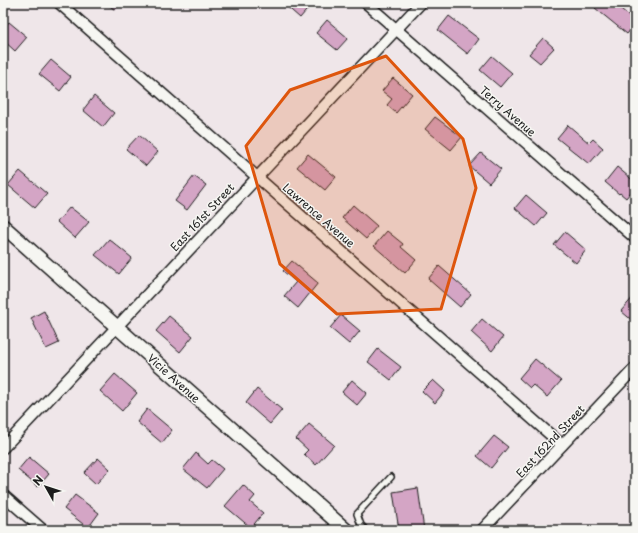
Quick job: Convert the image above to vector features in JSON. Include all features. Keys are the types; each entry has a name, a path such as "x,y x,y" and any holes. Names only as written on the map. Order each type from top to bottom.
{"street":[{"name":"Lawrence Avenue","path":"59,3 562,445"},
{"name":"Terry Avenue","path":"366,3 635,238"},
{"name":"East 161st Street","path":"3,448 256,176 421,3"},
{"name":"Vicie Avenue","path":"3,226 346,530"},
{"name":"East 162nd Street","path":"482,530 635,368"},
{"path":"3,495 43,530"}],"lane":[{"path":"366,530 361,525 357,514 392,477"}],"highlighted area":[{"path":"386,56 463,139 476,188 441,309 337,314 280,264 246,146 290,90"}],"building":[{"path":"106,3 121,3 115,10"},
{"path":"283,3 308,3 311,5 300,18"},
{"path":"599,3 614,3 635,21 635,24 627,34 595,8"},
{"path":"449,16 479,39 468,54 438,30"},
{"path":"327,20 348,38 337,50 316,33"},
{"path":"9,22 27,37 15,51 3,40 3,29"},
{"path":"543,38 554,48 540,63 529,54"},
{"path":"492,56 512,73 500,87 480,70"},
{"path":"51,60 71,77 60,91 39,74"},
{"path":"393,78 412,94 396,113 387,105 392,99 382,91"},
{"path":"94,96 114,113 103,127 83,110"},
{"path":"435,117 462,137 451,150 425,129"},
{"path":"568,125 589,143 593,139 603,148 589,164 557,138"},
{"path":"139,135 158,152 146,166 126,149"},
{"path":"481,153 501,169 489,183 469,166"},
{"path":"308,154 336,177 325,190 297,167"},
{"path":"617,167 635,182 635,187 626,198 605,182"},
{"path":"20,171 47,194 35,208 8,185"},
{"path":"194,176 206,185 187,210 175,201"},
{"path":"526,195 547,213 536,226 515,208"},
{"path":"353,205 377,226 366,239 342,218"},
{"path":"70,207 89,222 75,238 57,222"},
{"path":"387,231 403,244 401,247 416,260 405,273 374,246"},
{"path":"565,232 586,250 576,263 554,245"},
{"path":"109,239 132,258 119,274 95,255"},
{"path":"292,261 318,283 298,308 284,296 296,282 283,271"},
{"path":"439,266 471,294 460,307 428,279"},
{"path":"635,295 635,321 634,322 621,311"},
{"path":"44,311 59,343 46,349 31,318"},
{"path":"341,315 360,331 349,344 330,328"},
{"path":"169,316 193,336 180,352 156,331"},
{"path":"482,319 503,337 492,351 471,332"},
{"path":"378,349 401,367 391,380 368,362"},
{"path":"535,359 561,381 547,397 533,385 530,388 519,378"},
{"path":"115,374 137,393 122,411 100,391"},
{"path":"352,380 367,393 357,405 342,392"},
{"path":"433,380 445,391 435,403 422,391"},
{"path":"257,389 282,410 270,424 246,403"},
{"path":"147,409 172,430 162,443 137,422"},
{"path":"309,424 334,445 316,465 304,454 308,450 296,439"},
{"path":"494,436 508,447 491,468 477,456"},
{"path":"196,453 208,464 212,460 223,469 207,488 183,469"},
{"path":"29,457 49,474 38,487 18,470"},
{"path":"98,458 110,469 96,484 84,473"},
{"path":"243,485 255,496 250,502 263,513 251,528 225,506"},
{"path":"418,488 424,530 399,530 393,492"},
{"path":"75,495 99,513 88,528 64,509"}]}
